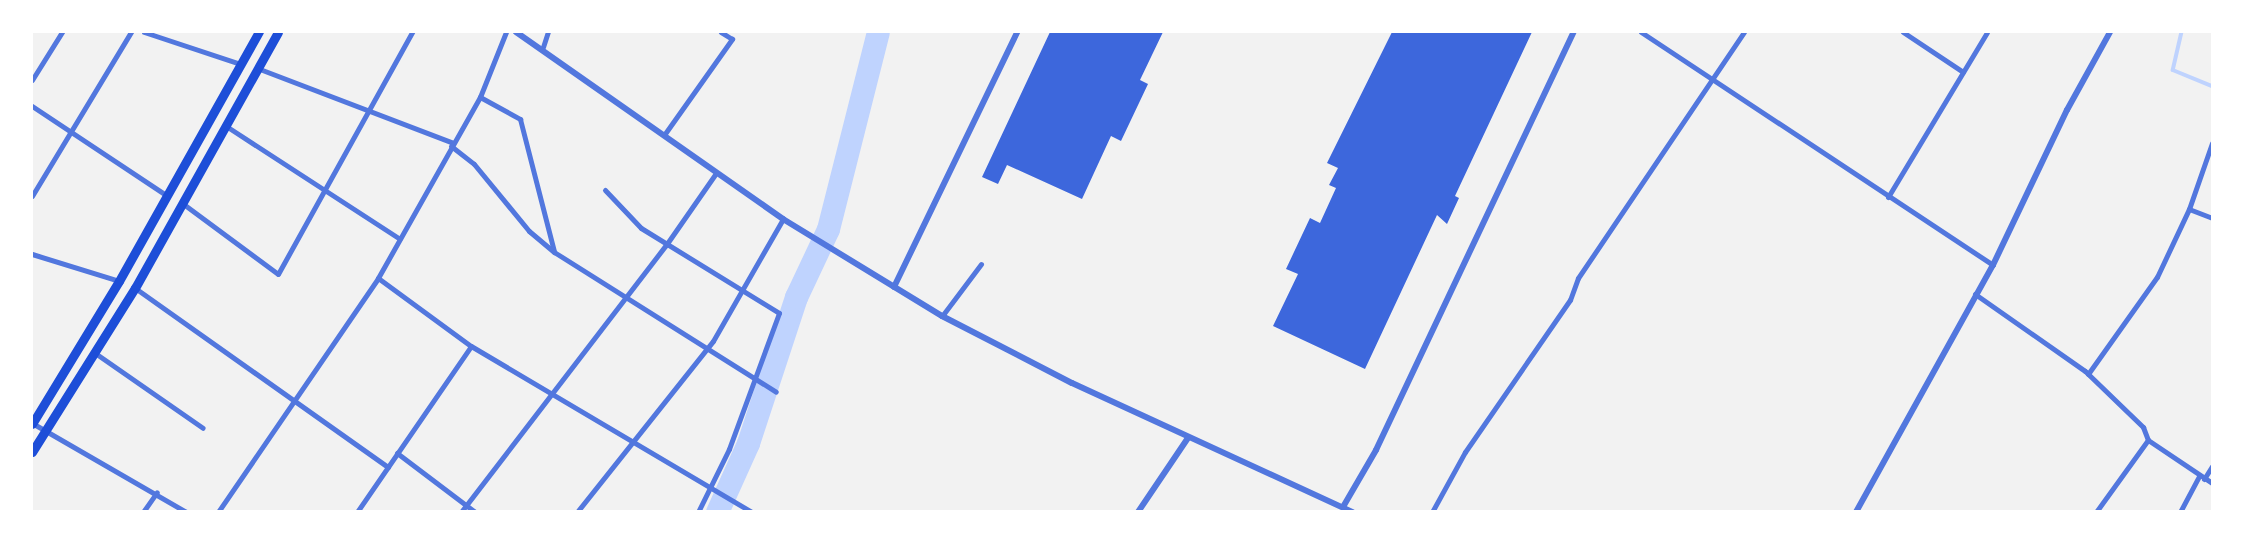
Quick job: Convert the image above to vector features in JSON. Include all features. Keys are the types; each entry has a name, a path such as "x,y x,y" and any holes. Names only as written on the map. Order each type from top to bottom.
{"highway":[{"path":"32,423 119,281 259,32"},
{"path":"32,452 135,289 278,32"}],"street":[{"path":"32,80 62,32"},
{"path":"32,196 131,32"},
{"path":"144,32 241,64"},
{"path":"182,202 278,275 412,32"},
{"path":"218,512 379,278 480,97 506,32"},
{"path":"516,32 544,47 716,173 814,240 942,316 1188,438 1353,512"},
{"path":"544,47 548,32"},
{"path":"664,135 732,39 721,32"},
{"path":"894,287 1017,32"},
{"path":"1342,509 1377,450 1574,32"},
{"path":"1642,32 1993,265"},
{"path":"1432,512 1465,453 1570,300 1578,278 1744,32"},
{"path":"1903,32 1963,72"},
{"path":"1888,197 1987,32"},
{"path":"1856,512 1993,265 2067,110 2110,32"},
{"path":"257,68 370,109 452,144 474,164 529,231 554,252 776,391"},
{"path":"480,97 520,118 554,252"},
{"path":"32,106 166,195"},
{"path":"226,126 400,239"},
{"path":"2088,374 2157,277 2189,209 2213,143"},
{"path":"461,512 666,245 716,173"},
{"path":"605,190 640,228 779,313 757,380 713,488 698,512"},
{"path":"2189,209 2213,218"},
{"path":"577,512 707,349 744,293 765,244 783,219"},
{"path":"32,255 119,281"},
{"path":"942,316 981,264"},
{"path":"379,278 471,346 752,512"},
{"path":"135,289 388,467"},
{"path":"1975,295 2088,374 2143,427 2148,440 2201,478 2213,483"},
{"path":"357,512 471,346"},
{"path":"95,353 203,428"},
{"path":"32,423 157,492 186,512"},
{"path":"1138,512 1188,438"},
{"path":"2096,512 2148,440"},
{"path":"397,453 475,512"},
{"path":"2180,512 2201,478 2213,466"},
{"path":"143,512 157,492"}],"building":[{"path":"1050,32 1163,32 1140,80 1148,84 1121,141 1111,136 1082,199 1007,165 998,184 982,177"},
{"path":"1392,32 1532,32 1455,196 1459,198 1447,224 1437,215 1365,369 1273,326 1298,274 1286,269 1310,218 1320,223 1336,188 1329,185 1338,168 1327,163"}],"waterway":[{"path":"717,512 748,443 796,297 828,229 878,32"},
{"path":"2182,32 2173,70 2212,86"}]}
